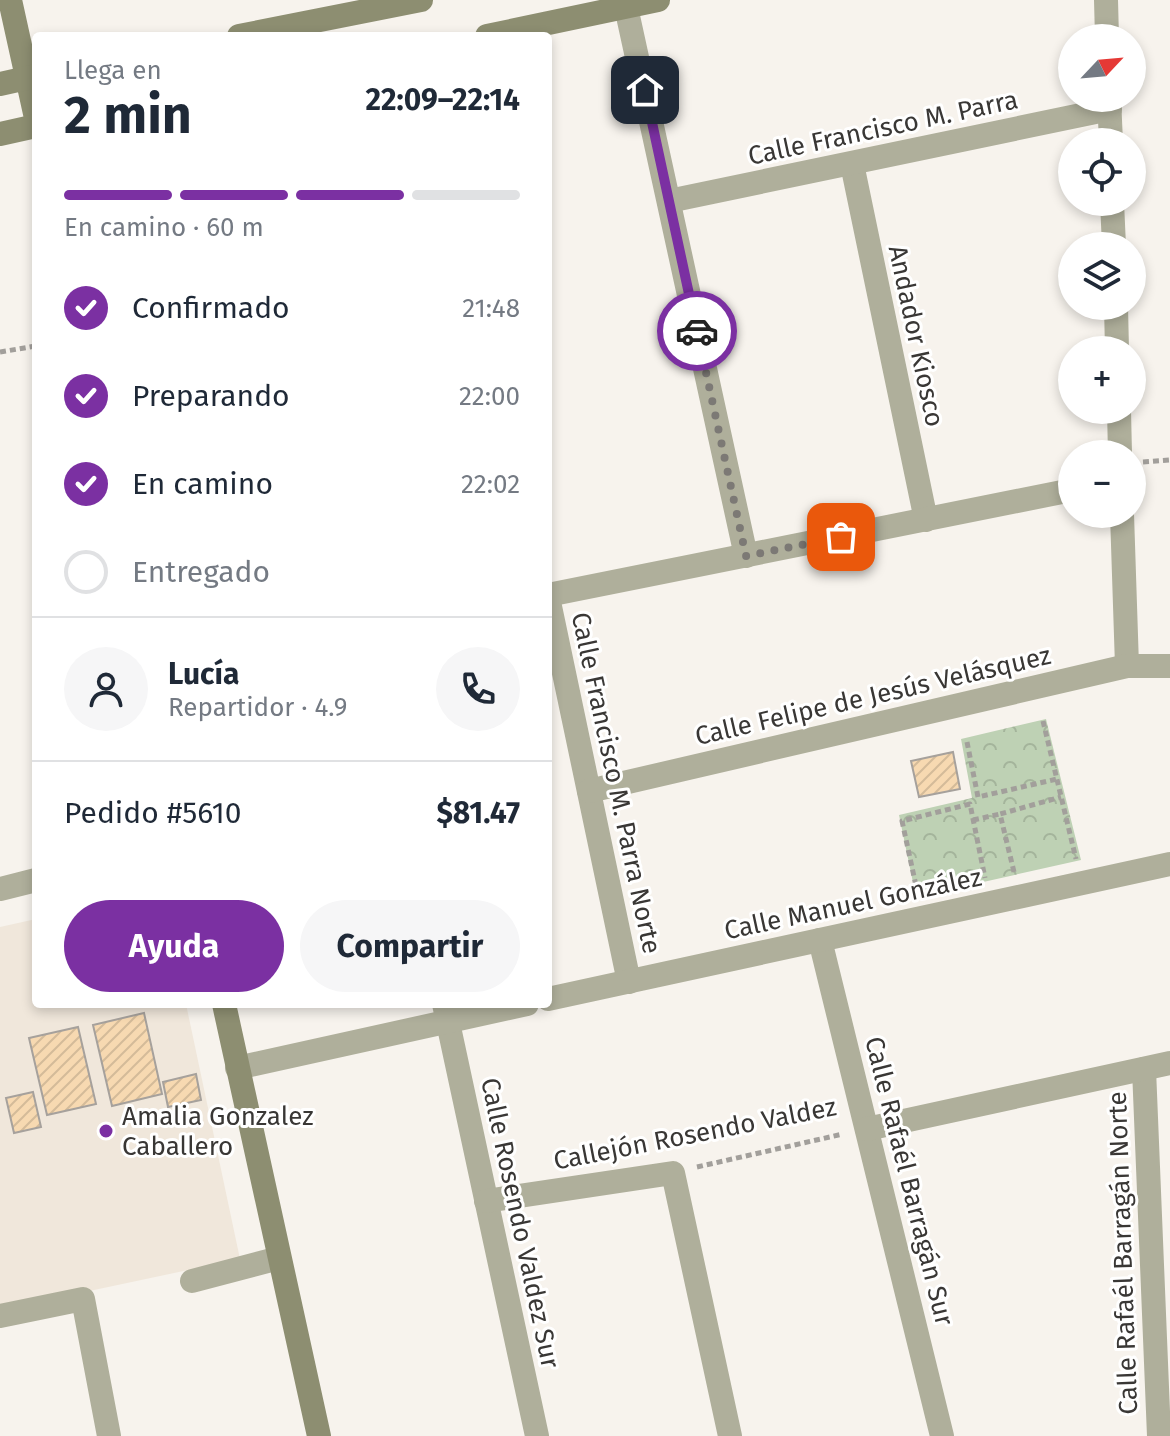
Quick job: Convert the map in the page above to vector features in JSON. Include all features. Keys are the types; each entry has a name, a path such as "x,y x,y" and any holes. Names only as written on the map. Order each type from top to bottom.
{"street":[{"path":"0,84 32,77 10,0"},
{"path":"259,32 421,0"},
{"path":"506,32 658,0"},
{"path":"1106,0 1107,24"},
{"path":"626,7 746,556"},
{"name":"Calle Francisco M. Parra","path":"669,201 852,164 1071,112"},
{"path":"0,134 32,127"},
{"name":"Andador Kiosco","path":"852,164 926,520"},
{"path":"552,595 1058,493"},
{"path":"1122,528 1127,666"},
{"name":"Calle Francisco M. Parra Norte","path":"552,615 629,982"},
{"name":"Calle Felipe de Jesús Velásquez","path":"589,791 1127,666 1170,666"},
{"name":"Calle Manuel González","path":"552,998 1170,864"},
{"path":"0,889 32,881"},
{"name":"Calle Rafaél Barragán Sur","path":"820,940 942,1436"},
{"path":"225,1008 319,1436"},
{"path":"237,1068 445,1013 491,1008"},
{"name":"Calle Rosendo Valdez Sur","path":"445,1013 537,1436"},
{"path":"867,1129 1170,1063"},
{"name":"Calle Rafaél Barragán Norte","path":"1144,1069 1154,1435"},
{"path":"673,1173 730,1436"},
{"name":"Callejón Rosendo Valdez","path":"486,1201 673,1173"},
{"path":"192,1281 279,1258"},
{"path":"0,1316 83,1299 109,1436"}],"path":[{"path":"0,352 32,347"},
{"path":"1146,462 1170,460"},
{"path":"1043,721 1077,859 1061,863"},
{"path":"931,892 918,895 902,821 979,803 967,742"},
{"path":"978,797 1057,779"},
{"path":"973,820 1061,797"},
{"path":"970,804 986,880"},
{"path":"972,883 1014,873 1000,814"},
{"name":"Callejón Rosendo Valdez","path":"673,1173 867,1129"}],"shaded area":[{"name":"Amalia Gonzalez Caballero","path":"32,920 32,1008 187,1008 240,1259 0,1310 0,927"}],"green space":[{"path":"1046,719 1081,860 916,897 899,815 972,798 961,739"}],"building":[{"path":"953,752 960,789 919,797 911,761"},
{"path":"144,1013 162,1094 112,1106 93,1025"},
{"path":"78,1027 96,1104 47,1115 29,1038"},
{"path":"196,1074 201,1100 168,1107 163,1082"},
{"path":"33,1092 41,1127 14,1133 6,1098"}],"way so far":[{"path":"697,331 746,556 841,537"}],"place":[{"name":"Amalia Gonzalez Caballero","path":"106,1131"}],"route":[{"path":"645,90 697,331"}]}
